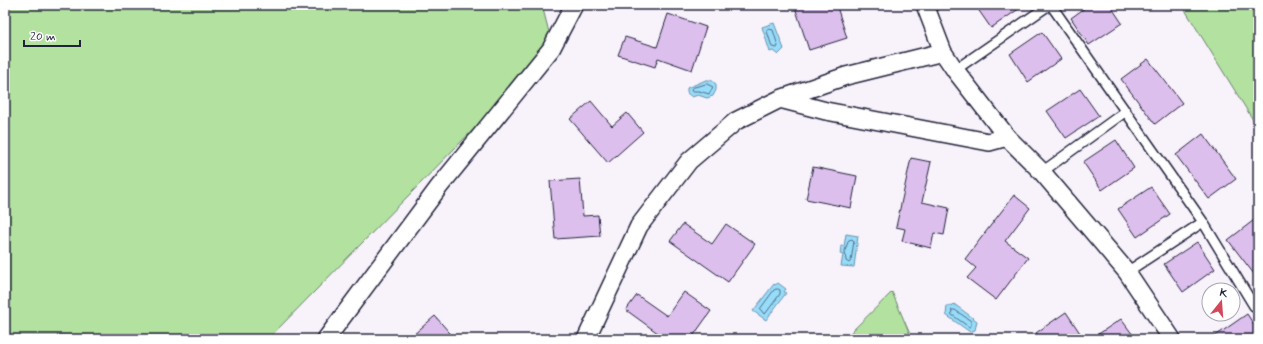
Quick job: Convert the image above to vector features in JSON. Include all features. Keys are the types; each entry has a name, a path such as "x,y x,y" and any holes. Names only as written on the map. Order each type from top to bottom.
{"street":[{"path":"326,339 439,187 551,49 574,5"},
{"path":"925,5 942,52 955,70 1006,137 1042,172 1126,272 1172,339"},
{"path":"586,339 639,226 689,161 736,121 780,99 846,76 942,52"},
{"path":"780,99 826,111 990,142 1006,137"}],"lane":[{"path":"955,70 1050,5 1203,222 1254,306"},
{"path":"1042,172 1126,111"},
{"path":"1126,272 1203,222"}],"green space":[{"path":"5,5 542,5 553,48 268,339 5,339"},
{"path":"1182,5 1258,5 1258,128"},
{"path":"892,292 912,339 844,339"}],"water":[{"path":"774,23 784,49 778,55 773,51 770,52 762,27"},
{"path":"706,80 711,80 716,84 716,90 713,96 707,98 698,95 692,97 687,93 687,88"},
{"path":"846,234 858,236 854,267 841,266 843,255 840,254 841,246 844,246"},
{"path":"778,283 786,289 784,292 786,293 766,320 753,311 774,284 775,285"},
{"path":"954,304 977,321 975,330 970,332 946,315 947,306 952,306"}],"building":[{"path":"803,5 843,5 837,7 847,38 809,50 795,7"},
{"path":"975,5 1023,5 1023,6 991,28"},
{"path":"1089,5 1110,5 1122,23 1089,45 1071,18"},
{"path":"668,14 706,27 692,70 658,58 655,67 618,55 625,37 657,47"},
{"path":"1042,32 1061,59 1028,82 1010,54"},
{"path":"1148,59 1182,103 1155,124 1121,79"},
{"path":"1080,89 1099,116 1066,138 1047,111"},
{"path":"591,101 612,126 627,113 643,132 608,163 570,119"},
{"path":"1203,134 1236,179 1209,199 1176,155"},
{"path":"1116,140 1134,168 1102,190 1083,162"},
{"path":"911,158 931,162 922,202 949,208 944,235 934,233 931,248 902,241 905,229 896,227"},
{"path":"813,167 857,176 851,208 806,199"},
{"path":"580,179 583,216 598,215 600,236 555,239 550,181"},
{"path":"1151,187 1170,214 1137,237 1118,209"},
{"path":"1014,195 1030,208 1005,241 1028,258 996,300 967,278 976,268 965,259"},
{"path":"1258,217 1258,271 1254,274 1228,240"},
{"path":"683,224 712,244 726,224 755,244 728,282 670,241"},
{"path":"1197,242 1215,269 1183,292 1164,264"},
{"path":"684,292 711,311 691,339 666,339 626,310 637,295 667,316"},
{"path":"1066,312 1084,339 1039,339 1036,333"},
{"path":"1247,314 1258,331 1258,339 1216,339 1214,337 1236,322 1241,322 1241,318"},
{"path":"435,316 455,339 417,339 413,335"},
{"path":"1121,319 1133,335 1127,339 1091,339"}]}
